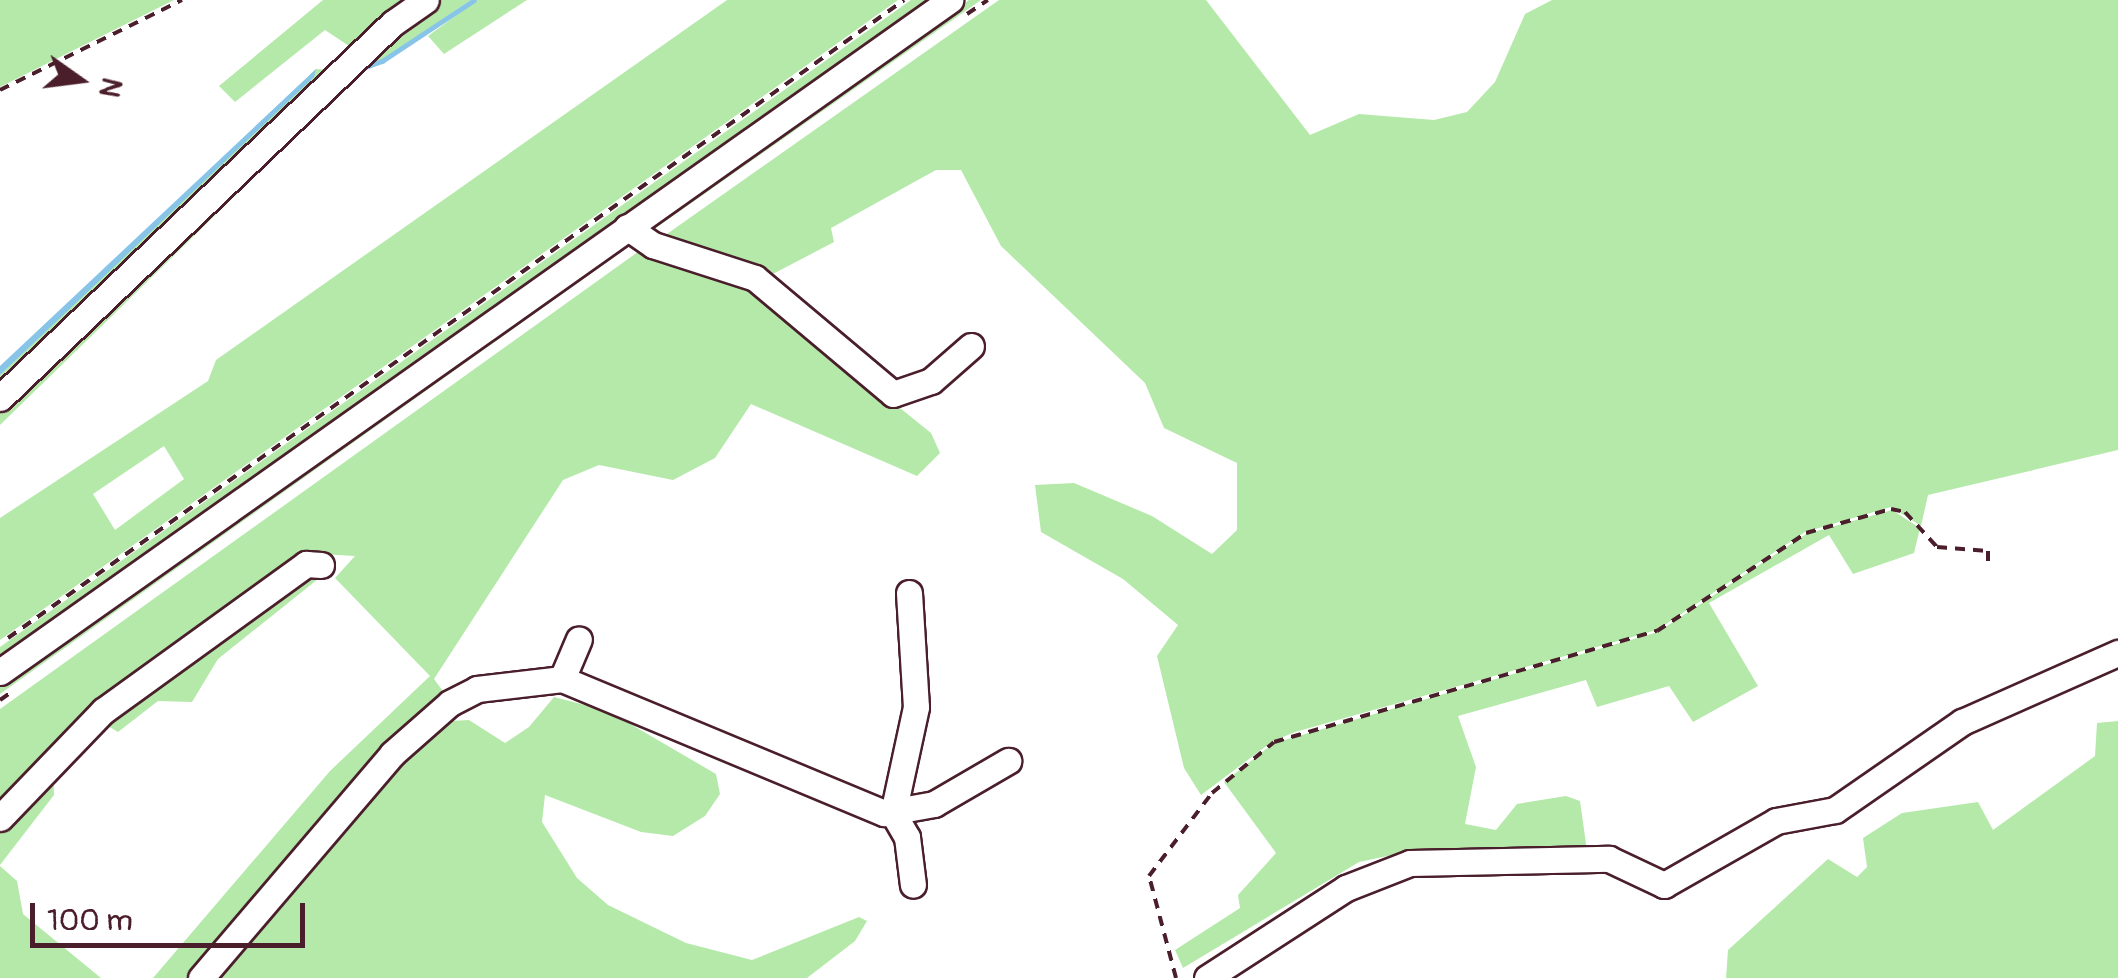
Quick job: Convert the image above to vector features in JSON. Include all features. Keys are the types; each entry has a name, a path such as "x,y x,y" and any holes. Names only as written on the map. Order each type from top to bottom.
{"street":[{"path":"0,672 950,0"},
{"path":"0,398 423,1"},
{"path":"627,227 653,245 755,278 893,394 932,381 971,346"},
{"path":"0,818 103,711 306,564 321,564"},
{"path":"909,593 916,707 893,812 908,837 913,885"},
{"path":"562,679 579,639"},
{"path":"1209,976 1346,888 1410,862 1609,860 1664,885 1776,821 1835,810 1962,722 2118,653"},
{"path":"201,978 392,754 450,703 504,683 562,679 852,804 893,812 934,804 1008,761"}],"path":[{"path":"0,90 14,88 182,0"},
{"path":"0,643 904,0"},
{"path":"1176,978 1149,876 1212,793 1274,742 1657,631 1806,533 1892,509 1905,512 1937,546 1988,551 1988,563"}],"green space":[{"path":"0,0 174,0 0,87"},
{"path":"323,0 405,0 352,48 325,30 235,102 219,86"},
{"path":"435,0 471,0 382,60 348,70"},
{"path":"477,0 527,0 444,54 428,36"},
{"path":"727,0 898,0 0,640 0,518 208,381 216,360","holes":["164,446 184,479 115,530 93,494"]},
{"path":"911,0 927,0 0,657 0,647"},
{"path":"969,0 981,0 650,232 644,228"},
{"path":"999,0 1206,0 1310,135 1359,114 1434,120 1467,112 1495,82 1525,14 1552,0 2118,0 2118,450 1928,495 1921,526 1891,507 1805,532 1657,630 1295,732 1273,741 1201,795 1184,768 1157,656 1178,625 1123,579 1041,532 1035,485 1074,483 1152,516 1212,554 1237,530 1237,463 1164,428 1145,383 1001,246 961,170 936,170 831,228 834,242 771,275 657,241"},
{"path":"316,69 329,70 0,386 0,375"},
{"path":"360,74 0,425 0,410 343,76"},
{"path":"627,241 635,242 0,694 0,686"},
{"path":"642,249 740,279 931,433 940,453 917,476 751,404 715,458 673,480 599,465 563,480 434,679 448,698 189,978 153,978 330,771 430,676 335,578 355,556 321,554 304,557 0,812 0,709"},
{"path":"1892,510 1920,528 1914,553 1853,574 1829,535 1709,603 1758,686 1693,722 1669,686 1597,707 1586,680 1458,716 1476,767 1465,824 1496,830 1517,804 1566,796 1580,801 1587,851 1397,854 1359,862 1183,968 1175,950 1240,908 1238,895 1276,853 1224,782 1274,743 1658,632 1806,534"},
{"path":"309,571 323,575 218,659 192,702 158,701 118,732 103,723"},
{"path":"554,697 608,711 716,774 720,794 705,816 673,836 641,832 545,795 542,822 577,878 608,905 686,943 752,960 859,917 867,921 855,941 807,978 213,978 279,911 413,750 450,721 469,720 505,743 529,727"},
{"path":"2118,721 2118,978 1726,978 1728,950 1828,859 1857,877 1867,867 1863,838 1902,813 1978,802 1993,830 2095,756 2097,723"},
{"path":"53,768 54,795 0,865 0,829"},
{"path":"0,866 17,881 23,914 101,978 0,978"}],"water":[{"path":"316,69 314,77 0,375 0,366"}],"waterway":[{"path":"357,70 382,61 474,0"}]}
